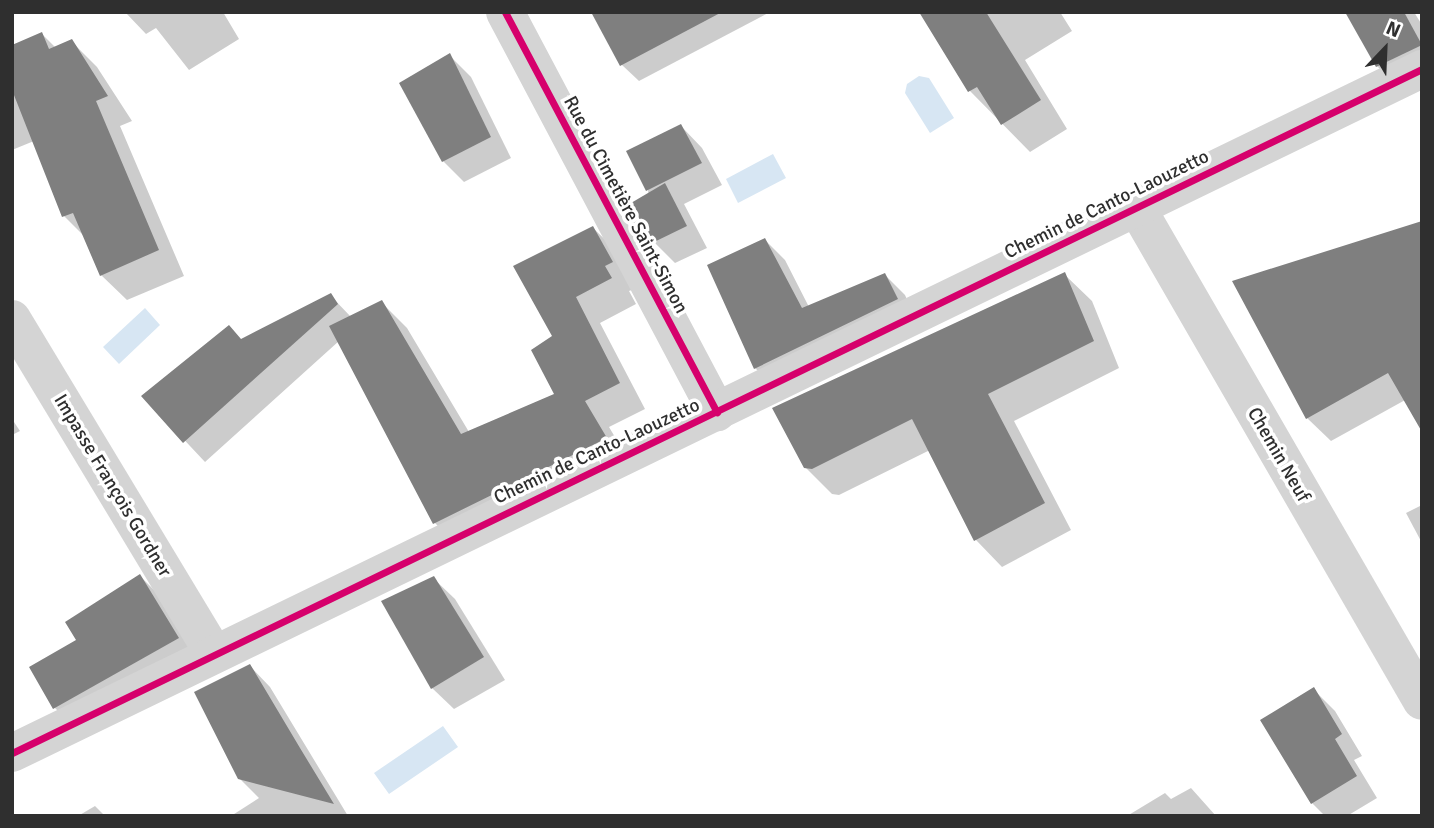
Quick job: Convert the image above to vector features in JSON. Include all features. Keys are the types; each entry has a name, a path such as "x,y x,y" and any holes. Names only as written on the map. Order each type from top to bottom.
{"street":[{"name":"Rue du Cimetière Saint-Simon","path":"505,12 717,412"},
{"name":"Chemin de Canto-Laouzetto","path":"12,753 213,652 717,412 1422,69"},
{"name":"Chemin Neuf","path":"1138,208 1422,701"},
{"name":"Impasse François Gordner","path":"12,319 213,652"}],"water":[{"path":"919,76 929,78 954,118 930,133 905,93 907,84"},
{"path":"773,154 786,178 738,203 726,179"},
{"path":"145,308 160,325 119,364 103,347"},
{"path":"443,726 458,747 389,794 374,773"}],"building":[{"path":"591,12 722,12 620,66"},
{"path":"919,12 986,12 1041,100 1001,125 977,87 968,92"},
{"path":"1345,12 1404,12 1422,45 1376,67"},
{"path":"42,32 49,49 72,39 108,96 96,101 159,250 100,276 73,213 62,217 12,90 12,45"},
{"path":"450,53 491,137 442,162 399,83"},
{"path":"681,124 702,163 646,191 626,151"},
{"path":"665,183 687,226 652,243 631,203"},
{"path":"1422,221 1422,432 1388,373 1306,419 1232,281"},
{"path":"593,226 613,262 605,266 612,278 576,297 620,383 585,401 607,438 433,524 329,326 382,300 461,434 554,394 531,350 552,336 513,266"},
{"path":"765,238 802,308 885,273 898,299 754,369 707,265"},
{"path":"1065,272 1094,341 988,394 1045,503 974,541 912,419 812,469 804,468 772,408"},
{"path":"331,293 338,304 183,443 141,396 229,325 241,339"},
{"path":"140,574 179,638 53,709 29,667 76,640 65,622"},
{"path":"434,576 484,657 431,689 381,601"},
{"path":"250,664 334,804 238,779 194,692"},
{"path":"1314,687 1342,734 1335,739 1357,776 1311,804 1260,720"}],"cycle path":[{"path":"505,12 717,412"},
{"path":"12,753 1422,69"}]}
